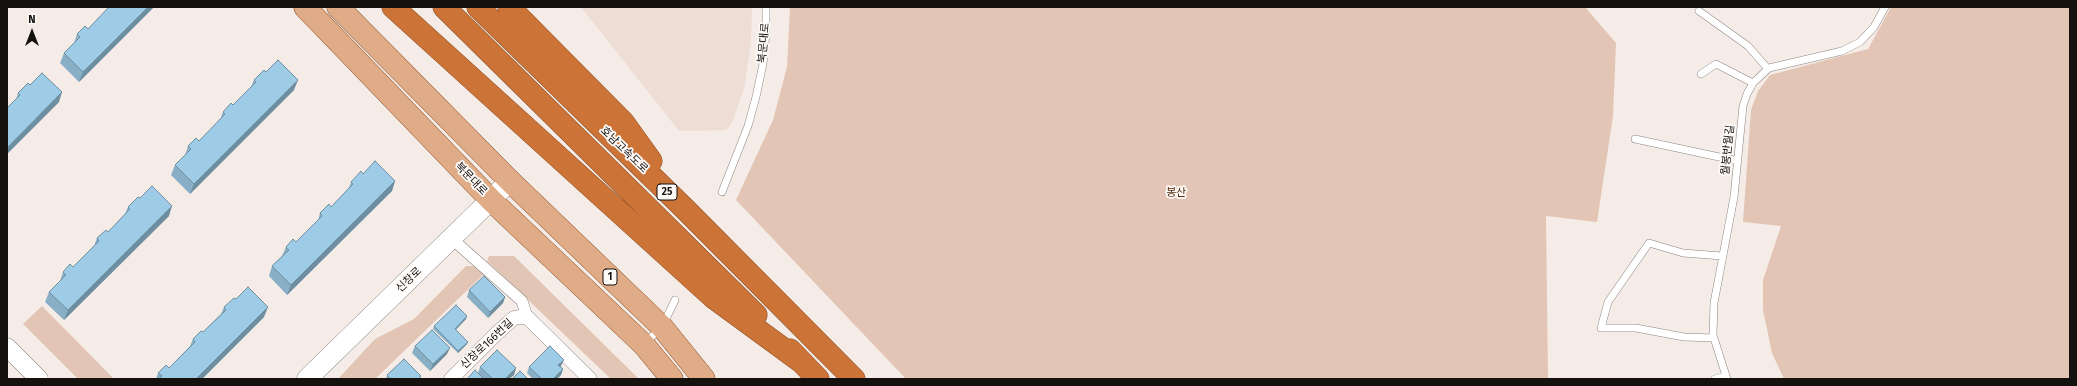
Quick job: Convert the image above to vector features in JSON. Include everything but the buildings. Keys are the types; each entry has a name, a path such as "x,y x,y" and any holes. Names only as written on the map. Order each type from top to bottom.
{"highway":[{"path":"393,7 714,298 800,361"},
{"name":"25","path":"444,7 706,264 818,379"},
{"name":"호남고속도로","path":"478,7 685,209 854,379"},
{"path":"508,7 623,122 685,209"}],"main road":[{"name":"북문대로","path":"305,7 491,200 644,345 672,379"},
{"name":"1","path":"338,7 510,181 662,327 704,379"},
{"name":"신창로","path":"307,379 510,181"}],"street":[{"path":"451,238 522,301 527,318 585,377"},
{"name":"신창로166번길","path":"451,379 514,318 527,318"},
{"path":"7,347 39,379"}],"lane":[{"name":"북문대로","path":"722,192 748,126 756,97 763,64 766,34 766,7"},
{"name":"월봉반월길","path":"1726,377 1714,338 1714,303 1734,197 1743,106 1747,94 1753,83 1768,69 1853,47 1860,42 1874,27 1885,7"},
{"path":"1699,11 1748,46 1768,69"},
{"path":"1701,74 1716,64 1753,83"},
{"path":"1635,139 1738,161"},
{"path":"1714,338 1684,337 1636,328 1601,328 1608,302 1649,243 1683,252 1722,256"},
{"path":"644,345 662,327 675,300"},
{"path":"1715,379 1726,377"}],"shaded area":[{"path":"581,7 752,7 751,42 744,89 732,123 726,130 679,131"}],"green space":[{"name":"봉산","path":"790,7 1585,7 1616,43 1613,116 1597,222 1546,216 1548,379 906,379 736,200 773,120 787,67"},
{"path":"1891,7 2070,7 2070,379 1784,379 1772,353 1763,310 1763,280 1781,226 1743,222 1751,110 1758,91 1770,75 1868,49"},
{"path":"489,256 514,256 639,379 611,379 487,261"},
{"path":"466,266 477,266 485,273 375,379 338,379 375,339 414,319"},
{"path":"42,306 114,379 78,379 23,324"}]}
